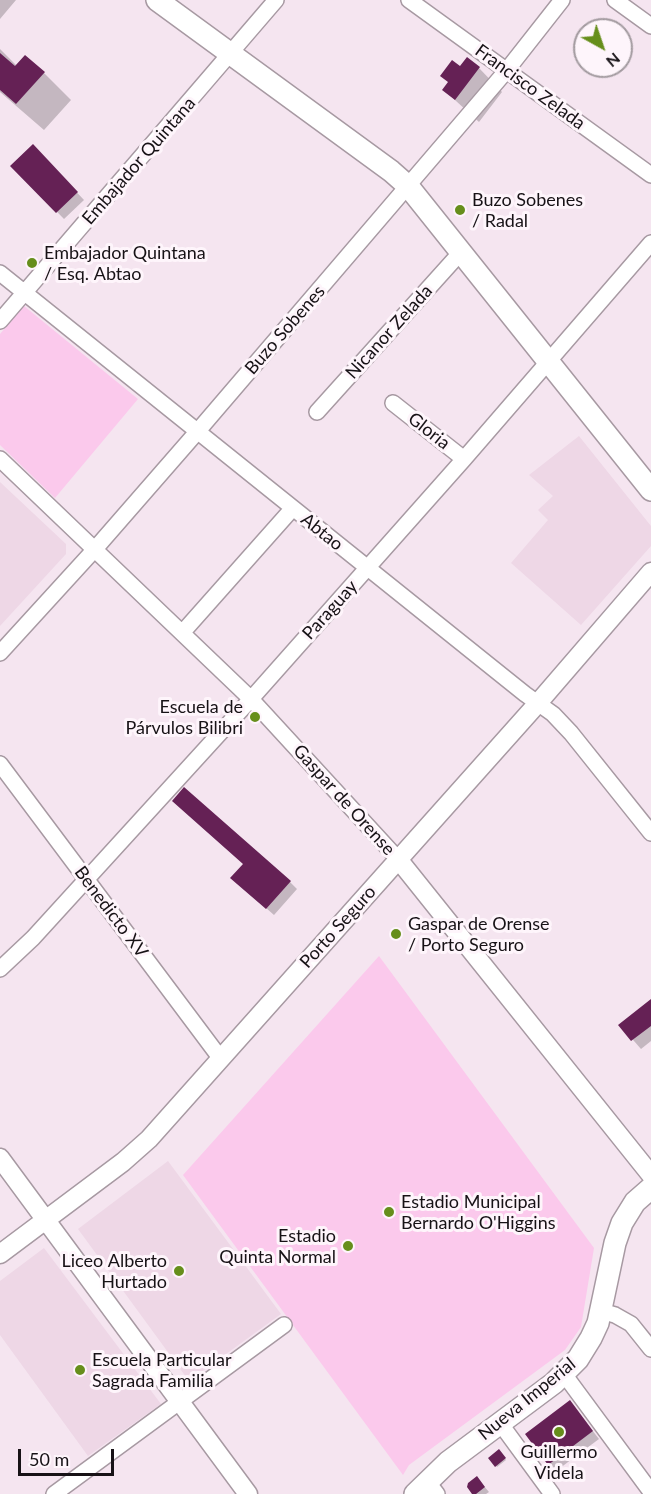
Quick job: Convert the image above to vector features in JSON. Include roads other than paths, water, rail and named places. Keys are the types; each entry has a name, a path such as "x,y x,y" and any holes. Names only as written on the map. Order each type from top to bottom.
{"main road":[{"path":"157,0 408,186 651,490"},
{"name":"Nueva Imperial","path":"426,1490 500,1423 564,1374 586,1347 601,1311 618,1233 630,1209 651,1188"}],"street":[{"name":"Embajador Quintana","path":"0,321 276,0"},
{"name":"Francisco Zelada","path":"409,0 651,175"},
{"name":"Buzo Sobenes","path":"0,653 197,432 507,70 562,0"},
{"path":"615,0 651,26"},
{"name":"Paraguay","path":"0,969 33,938 87,880 251,699 464,459 651,243"},
{"name":"Nicanor Zelada","path":"317,412 461,252"},
{"name":"Abtao","path":"0,273 367,568 554,714 651,833"},
{"name":"Gloria","path":"393,403 464,459"},
{"name":"Gaspar de Orense","path":"0,459 251,699 398,859 651,1175"},
{"path":"182,633 293,508"},
{"name":"Porto Seguro","path":"0,1254 141,1147 651,572"},
{"name":"Benedicto XV","path":"0,764 221,1059"},
{"path":"0,1158 248,1494"},
{"path":"601,1311 615,1315 631,1324 651,1349"},
{"path":"54,1494 284,1325"},
{"path":"564,1374 651,1492"},
{"path":"500,1423 552,1494"}],"place":[{"name":"Buzo Sobenes / Radal","path":"460,210"},
{"name":"Embajador Quintana / Esq. Abtao","path":"32,263"},
{"name":"Escuela de Párvulos Bilibri","path":"255,717"},
{"name":"Gaspar de Orense / Porto Seguro","path":"396,934"},
{"name":"Estadio Municipal Bernardo O'Higgins","path":"389,1212"},
{"name":"Estadio Quinta Normal","path":"348,1246"},
{"name":"Liceo Alberto Hurtado","path":"179,1271"},
{"name":"Escuela Particular Sagrada Familia","path":"80,1370"},
{"name":"Guillermo Videla","path":"559,1432"}]}
